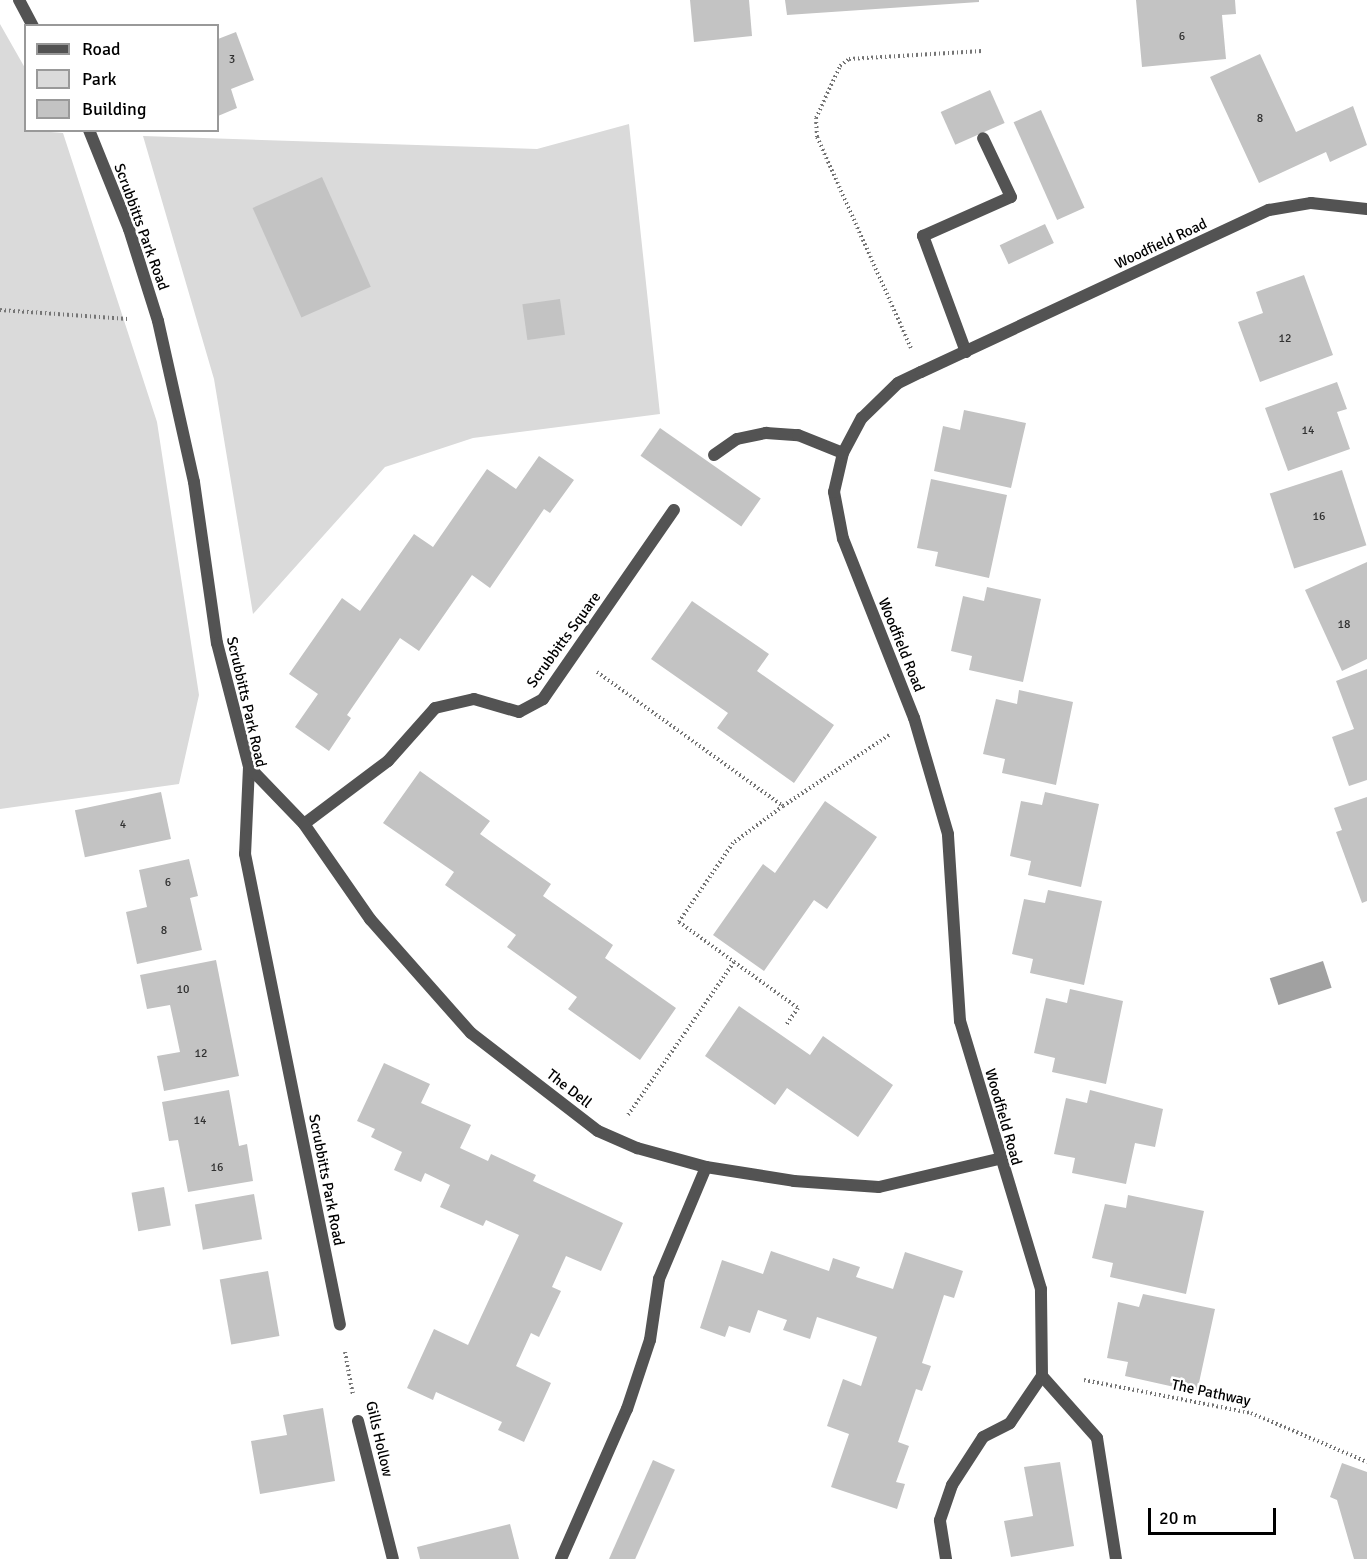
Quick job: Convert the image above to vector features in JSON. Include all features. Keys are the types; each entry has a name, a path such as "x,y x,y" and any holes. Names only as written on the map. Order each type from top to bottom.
{"street":[{"path":"19,0 32,24"},
{"name":"Scrubbitts Park Road","path":"90,132 129,229 158,321 194,483 217,644 249,767 245,854 340,1325"},
{"path":"966,352 923,236 1011,197 983,138"},
{"name":"Woodfield Road","path":"1042,1376 1041,1289 1026,1227 998,1159 960,1021 948,834 914,718 843,539 834,492 843,453 862,418 898,383 921,372 1269,210 1311,203 1367,209"},
{"path":"714,454 737,439 766,433 798,435 843,453"},
{"name":"Scrubbitts Square","path":"304,824 388,761 435,708 474,699 519,712 543,699 674,510"},
{"name":"The Dell","path":"249,767 304,824 370,919 471,1033 612,1138 706,1167 794,1181 879,1187 998,1159"},
{"path":"561,1559 627,1409 650,1340 659,1279 706,1167"},
{"path":"946,1559 940,1520 952,1485 983,1437 1010,1423 1042,1376 1097,1438 1116,1559"},
{"name":"Gills Hollow","path":"358,1421 393,1559"}],"path":[{"path":"921,372 818,138 816,118 840,66 849,59 982,51"},
{"path":"0,310 158,321"},
{"path":"573,655 783,806"},
{"path":"786,1025 798,1008 679,922 733,843 783,806 914,718"},
{"path":"612,1138 734,962"},
{"name":"Gills Hollow","path":"340,1325 358,1421"},
{"name":"The Pathway","path":"1042,1376 1251,1413 1367,1462"}],"green space":[{"path":"0,24 24,66 24,132 63,133 157,422 199,695 179,784 0,809"},
{"path":"629,124 660,414 473,438 385,467 253,614 214,379 143,136 537,149"}],"shaded area":[{"path":"1323,961 1332,988 1278,1005 1270,978"}],"building":[{"path":"690,0 749,0 752,36 694,42"},
{"path":"785,0 979,0 979,2 787,15"},
{"path":"1136,0 1235,0 1236,14 1222,15 1226,59 1142,67"},
{"path":"236,32 254,80 231,89 237,108 219,116 219,39"},
{"path":"1260,54 1296,132 1353,106 1367,145 1330,162 1326,152 1259,183 1210,77"},
{"path":"990,90 1005,123 955,145 941,112"},
{"path":"1041,110 1085,208 1057,220 1014,122"},
{"path":"322,177 371,287 301,318 253,208"},
{"path":"1045,224 1054,243 1009,264 1000,245"},
{"path":"1304,275 1333,355 1260,382 1238,322 1263,313 1256,292"},
{"path":"560,299 565,335 527,340 522,304"},
{"path":"1337,382 1347,409 1337,412 1350,449 1288,471 1265,408"},
{"path":"964,410 1026,423 1011,488 934,471 943,426 960,430"},
{"path":"660,428 761,499 741,526 640,456"},
{"path":"539,456 574,480 550,513 544,509 490,588 472,575 419,651 400,638 347,715 351,718 329,751 295,727 318,694 289,674 342,598 360,611 414,534 433,547 487,469 516,489"},
{"path":"1342,470 1366,545 1294,569 1270,493"},
{"path":"931,479 1007,495 989,578 935,566 938,552 917,548"},
{"path":"1367,562 1367,659 1342,671 1305,590"},
{"path":"987,587 1041,599 1023,682 969,670 972,656 951,651 963,596 984,601"},
{"path":"692,601 769,654 757,671 834,725 794,783 717,728 728,713 651,659"},
{"path":"1367,669 1367,780 1349,786 1332,737 1354,729 1336,681"},
{"path":"1019,690 1073,702 1056,785 1002,773 1005,759 983,754 996,699 1017,704"},
{"path":"420,771 490,821 480,834 551,884 543,896 613,945 605,958 676,1008 640,1060 568,1009 577,997 507,947 516,935 445,885 454,872 383,823"},
{"path":"161,792 171,839 85,857 75,810"},
{"path":"1045,792 1099,804 1081,887 1028,875 1031,861 1010,856 1021,801 1042,805"},
{"path":"1367,797 1367,901 1362,903 1336,832 1342,830 1334,808"},
{"path":"825,801 877,837 827,909 814,900 764,971 713,935 763,864 775,873"},
{"path":"189,859 198,896 190,898 202,950 137,964 126,912 147,907 139,870"},
{"path":"1048,890 1102,901 1084,985 1030,973 1033,959 1012,954 1024,899 1045,903"},
{"path":"216,960 239,1076 164,1091 157,1056 180,1052 170,1005 147,1009 140,975"},
{"path":"1070,989 1123,1001 1106,1084 1052,1072 1055,1058 1034,1053 1046,998 1067,1003"},
{"path":"739,1006 810,1055 823,1036 893,1085 858,1137 787,1088 775,1105 705,1056"},
{"path":"384,1063 430,1084 421,1103 471,1125 460,1148 488,1161 491,1154 536,1175 533,1181 623,1223 601,1271 566,1256 552,1287 561,1291 539,1337 531,1333 516,1366 551,1383 524,1442 498,1430 502,1422 436,1392 433,1400 407,1388 434,1329 468,1345 519,1235 486,1220 483,1226 440,1207 450,1185 425,1173 421,1182 394,1170 402,1152 371,1137 375,1129 357,1121"},
{"path":"229,1090 239,1146 247,1144 253,1181 188,1192 178,1140 169,1141 162,1102"},
{"path":"1090,1090 1163,1109 1155,1147 1135,1143 1126,1184 1072,1173 1075,1158 1054,1154 1066,1098 1087,1103"},
{"path":"164,1187 171,1225 138,1231 132,1193"},
{"path":"254,1194 262,1239 203,1250 195,1204"},
{"path":"1128,1195 1204,1211 1186,1294 1110,1277 1113,1263 1092,1258 1105,1204 1126,1208"},
{"path":"771,1251 829,1271 833,1258 860,1267 856,1277 893,1289 905,1252 963,1271 954,1298 944,1295 922,1363 931,1366 922,1391 916,1389 898,1442 909,1446 896,1482 905,1484 897,1509 831,1487 849,1434 827,1426 843,1379 861,1386 877,1337 817,1317 810,1339 783,1330 787,1320 758,1310 750,1333 729,1326 725,1337 700,1328 722,1260 763,1274"},
{"path":"268,1271 279,1336 231,1345 220,1280"},
{"path":"1143,1294 1215,1309 1197,1392 1125,1376 1128,1362 1107,1358 1118,1302 1139,1307"},
{"path":"323,1408 335,1481 260,1494 251,1441 287,1435 283,1415"},
{"path":"653,1460 675,1470 635,1559 609,1559"},
{"path":"1060,1462 1074,1546 1011,1557 1004,1521 1033,1516 1024,1467"},
{"path":"1342,1463 1367,1472 1367,1559 1354,1559 1337,1500 1330,1497"},
{"path":"510,1524 519,1559 420,1559 417,1547"}]}
